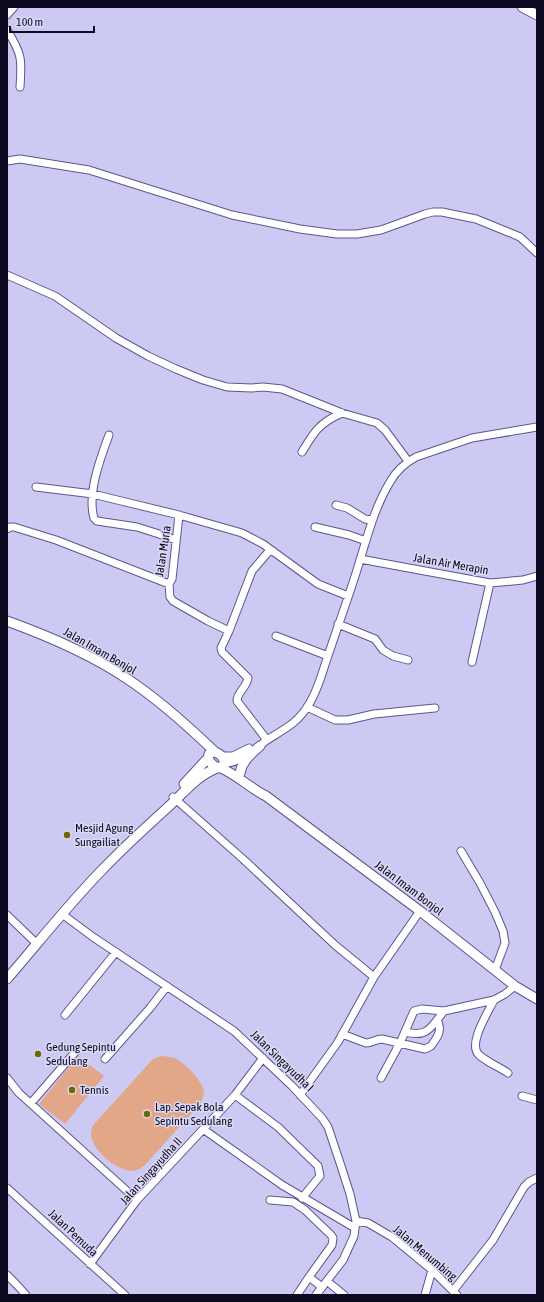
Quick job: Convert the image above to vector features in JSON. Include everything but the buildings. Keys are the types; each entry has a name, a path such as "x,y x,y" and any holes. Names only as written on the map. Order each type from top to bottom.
{"main road":[{"path":"522,7 537,15"},
{"name":"Jalan Imam Bonjol","path":"7,621 54,638 101,662 142,689 174,715 200,745 217,761 420,911 515,986 537,999"},
{"path":"240,773 244,762 264,743"},
{"path":"7,979 100,871 174,798 217,761"},
{"path":"7,973 73,894 130,835 217,761"},
{"name":"Jalan Imam Bonjol","path":"217,761 240,773 258,787 266,796"}],"street":[{"path":"7,16 14,7"},
{"path":"7,30 18,47 22,65 20,87"},
{"path":"7,161 20,159 89,170 232,216 300,229 336,234 357,234 381,230 425,214 442,212 476,219 520,237 537,253"},
{"path":"7,275 55,296 116,338 148,356 203,380 227,387 263,387 282,389 342,413 373,422 381,426 408,461"},
{"path":"302,452 320,426 342,413"},
{"path":"217,761 236,762 293,723 307,707 316,689 328,656 372,520 381,498 395,474 408,461 472,438 537,427"},
{"path":"109,435 99,464 93,494 93,517 97,521 137,528 176,540"},
{"path":"36,487 93,494 179,515"},
{"path":"336,505 347,508 364,518 372,520"},
{"name":"Jalan Muria","path":"7,529 14,527 56,540 169,584 172,579 179,515 242,532 255,539 318,584 348,596"},
{"path":"315,527 366,540"},
{"path":"264,743 238,700 238,695 248,678 222,652 222,645 229,631 252,571 270,550"},
{"name":"Jalan Air Merapin","path":"360,559 490,583 522,580 537,576"},
{"path":"472,662 490,583"},
{"path":"169,584 170,597 173,601 229,631"},
{"path":"338,624 375,639 383,650 393,656 408,660"},
{"path":"276,636 328,656"},
{"path":"307,707 329,718 348,720 374,714 435,708"},
{"path":"174,798 243,859 335,945 374,977"},
{"path":"461,851 483,889 503,931 505,943 495,970"},
{"path":"300,1095 342,1034 374,977 420,911"},
{"name":"Jalan Singayudha I","path":"62,914 79,928 234,1031 315,1109 328,1127 350,1194 356,1224"},
{"path":"7,916 34,940"},
{"path":"65,1015 116,952"},
{"path":"105,1060 150,1008 166,986"},
{"path":"382,1078 413,1013 418,1009 444,1010 494,1000 515,986"},
{"path":"494,1000 476,1037 476,1049 479,1055 508,1073"},
{"path":"405,1032 420,1034 426,1032 444,1010"},
{"path":"342,1034 366,1043 377,1039 382,1039 425,1049 431,1046 441,1028 437,1020"},
{"path":"31,1103 77,1050"},
{"name":"Jalan Singayudha II","path":"90,1264 138,1200 235,1095 263,1058"},
{"path":"7,1078 19,1093 138,1200"},
{"path":"235,1095 278,1127 318,1166 320,1176 302,1198"},
{"path":"522,1096 537,1100"},
{"name":"Jalan Menumbing","path":"203,1129 251,1165 302,1198 356,1224 364,1222 378,1228 410,1251 455,1293"},
{"path":"455,1293 493,1240 524,1187 529,1182 537,1178"},
{"name":"Jalan Pemuda","path":"7,1188 125,1295"},
{"path":"270,1200 293,1202 305,1210 333,1238 332,1245 297,1295"},
{"path":"316,1295 343,1260 354,1236 356,1224"},
{"path":"425,1295 432,1270"},
{"path":"7,1276 26,1295"},
{"path":"309,1277 344,1295"}],"shaded area":[{"name":"Tennis","path":"78,1056 104,1076 65,1124 39,1104"},
{"name":"Lap. Sepak Bola Sepintu Sedulang","path":"161,1056 174,1058 189,1069 201,1084 204,1096 199,1105 145,1165 137,1170 130,1171 122,1169 107,1160 95,1146 92,1139 92,1129 94,1124 153,1059"}],"place":[{"name":"Mesjid Agung Sungailiat","path":"67,835"},
{"name":"Gedung Sepintu Sedulang","path":"38,1054"},
{"name":"Tennis","path":"72,1090"},
{"name":"Lap. Sepak Bola Sepintu Sedulang","path":"147,1114"}]}
